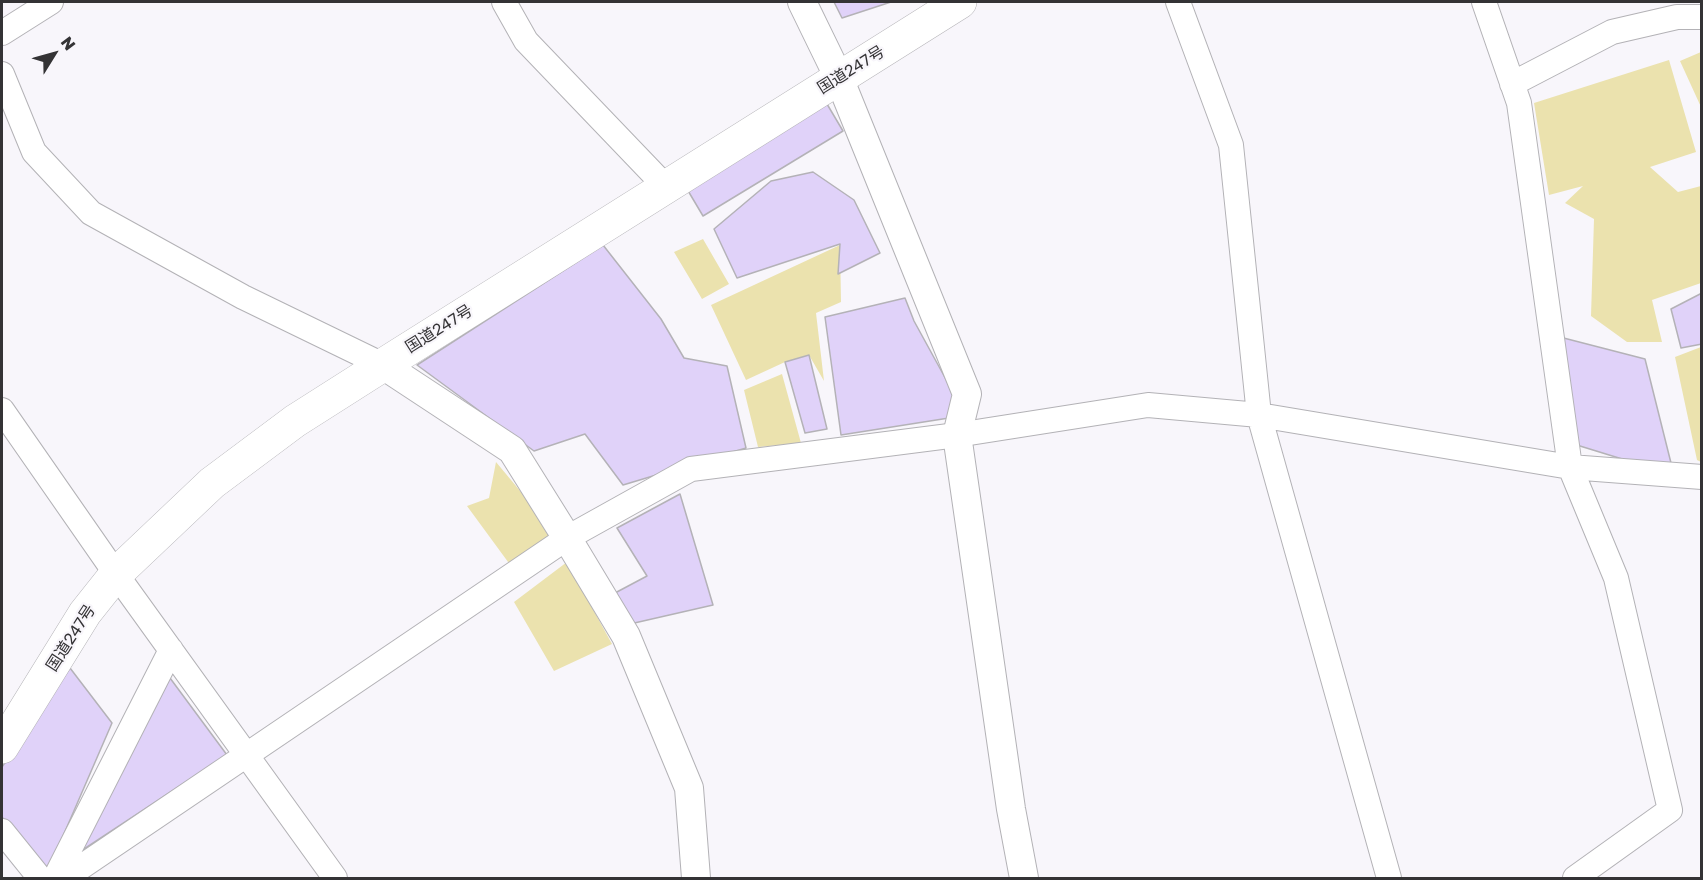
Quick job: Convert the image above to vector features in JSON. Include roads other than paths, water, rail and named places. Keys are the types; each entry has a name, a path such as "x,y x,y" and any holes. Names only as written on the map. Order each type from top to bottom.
{"highway":[{"name":"国道247号","path":"2,747 85,613 116,574 212,483 295,421 383,364 960,2"}],"street":[{"path":"2,33 51,2"},
{"path":"504,2 526,41 665,186"},
{"path":"802,2 839,78 967,394 957,435 1009,798 1024,879"},
{"path":"1178,2 1231,145 1259,416 1389,879"},
{"path":"1484,2 1519,103 1570,467 1616,578 1670,810 1575,879"},
{"path":"1512,84 1612,32 1677,18 1701,17"},
{"path":"2,74 34,152 91,213 243,297 383,364 512,450 626,636 689,788 696,879"},
{"path":"65,879 567,538 691,469 957,435 1148,405 1259,416 1570,467 1701,477"},
{"path":"2,410 116,574 335,879"},
{"path":"55,879 171,650"},
{"path":"2,831 40,879"}]}
